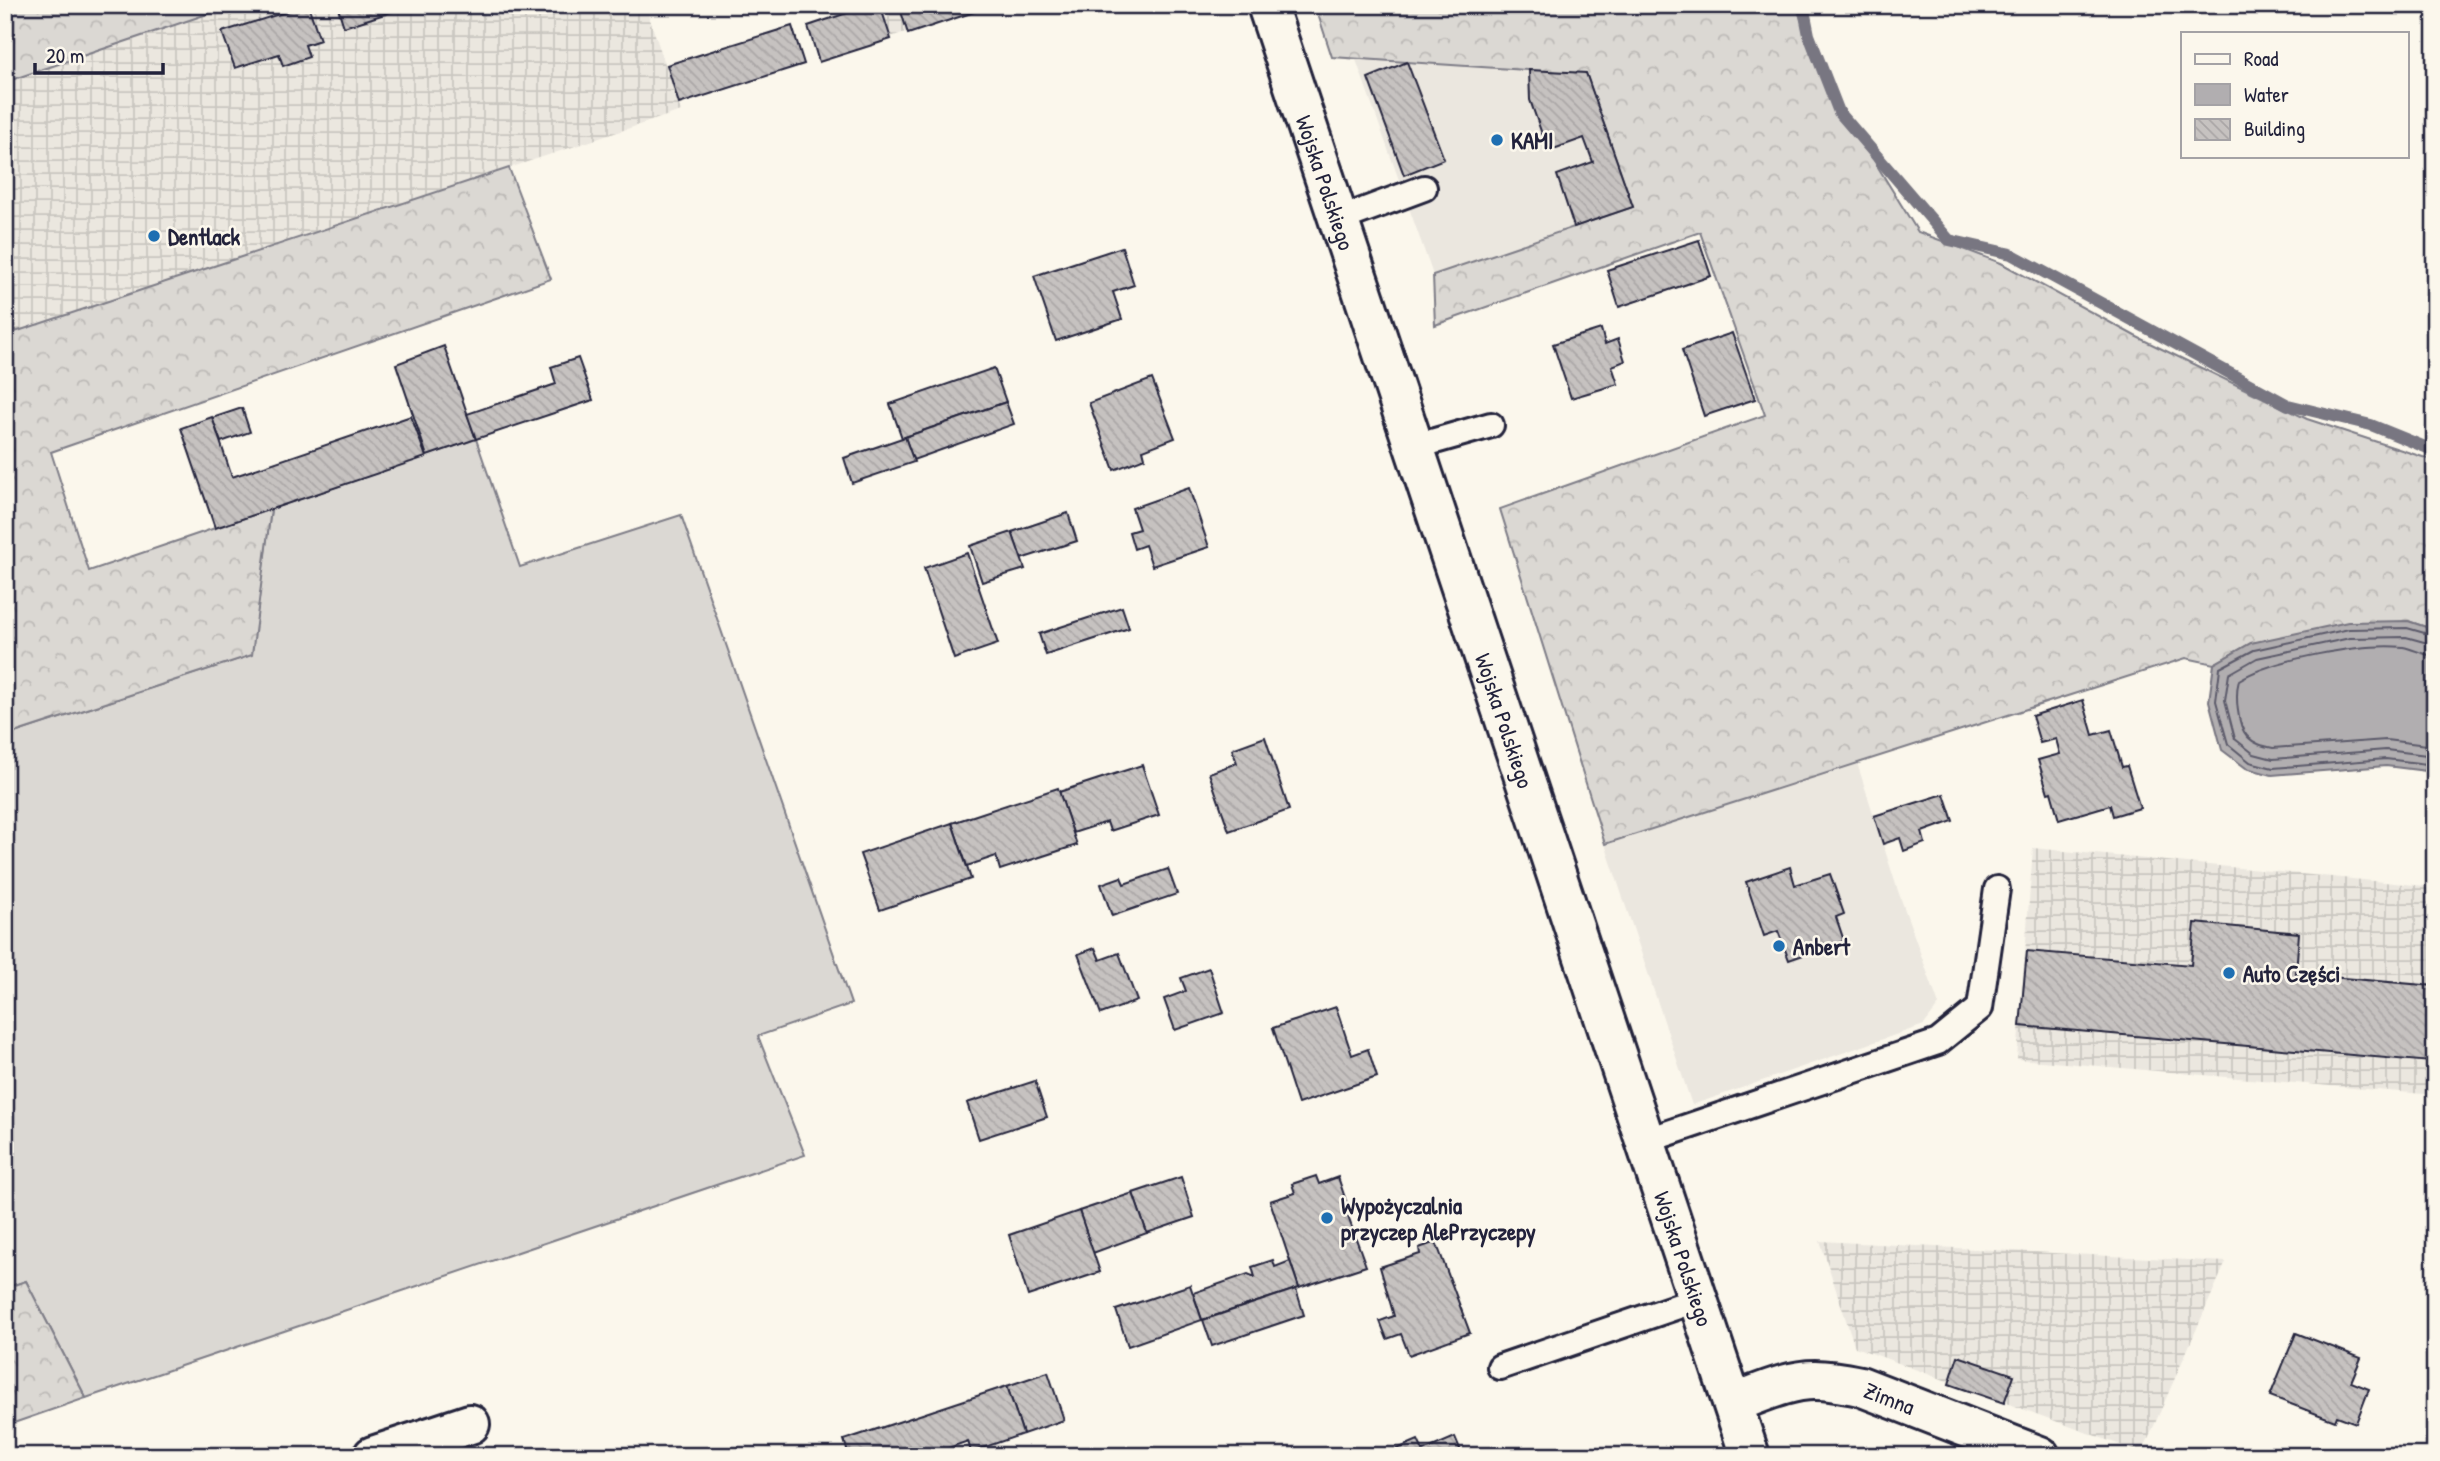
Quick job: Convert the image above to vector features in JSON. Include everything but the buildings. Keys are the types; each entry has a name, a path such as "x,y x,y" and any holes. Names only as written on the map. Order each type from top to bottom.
{"main road":[{"name":"Wojska Polskiego","path":"1267,5 1742,1432"},
{"name":"Zimna","path":"1742,1432 1791,1383 1837,1381 1860,1386 2040,1456"},
{"path":"373,1456 470,1424"}],"lane":[{"path":"1338,220 1424,188"},
{"path":"1413,447 1491,425"},
{"path":"1645,1141 1938,1042 1980,1008 1997,889"},
{"path":"1500,1367 1699,1299"}],"shaded area":[{"name":"Dentlack","path":"234,5 645,5 681,111 14,332 5,304 5,82"},
{"path":"876,5 989,5 887,38"},
{"name":"KAMI","path":"1355,57 1586,73 1633,207 1433,275"},
{"name":"Anbert","path":"1857,763 1897,888 1939,1005 1924,1025 1692,1105 1605,844"},
{"name":"Auto Części","path":"2033,848 2435,887 2435,1095 2017,1059"},
{"path":"1820,1241 2226,1262 2142,1453 1855,1347"}],"green space":[{"path":"5,5 234,5 5,82"},
{"path":"1315,5 1796,5 1820,73 1918,232 2001,263 2135,336 2307,419 2435,461 2435,630 2408,621 2251,643 2214,664 2186,658 1605,844 1500,509 1765,415 1700,232 1435,325 1433,275 1633,207 1586,74 1332,57"},
{"path":"509,168 551,279 51,452 89,571 271,509 252,655 5,736 5,304 15,332"},
{"path":"476,439 520,567 681,515 851,1004 758,1036 805,1155 86,1398 26,1281 5,1288 5,736 251,655 271,509"},
{"path":"26,1281 86,1398 5,1426 5,1288"}],"water":[{"path":"2408,621 2435,630 2435,772 2386,766 2272,775 2246,768 2222,750 2209,701 2214,664 2251,643 2348,622"}],"waterway":[{"path":"1803,5 1809,35 1839,112 1949,240 2011,254 2288,405 2371,425 2435,451"}],"place":[{"name":"KAMI","path":"1497,140"},
{"name":"Dentlack","path":"154,236"},
{"name":"Anbert","path":"1779,946"},
{"name":"Auto Części","path":"2229,973"},
{"name":"Wypożyczalnia przyczep AlePrzyczepy","path":"1327,1218"}]}
